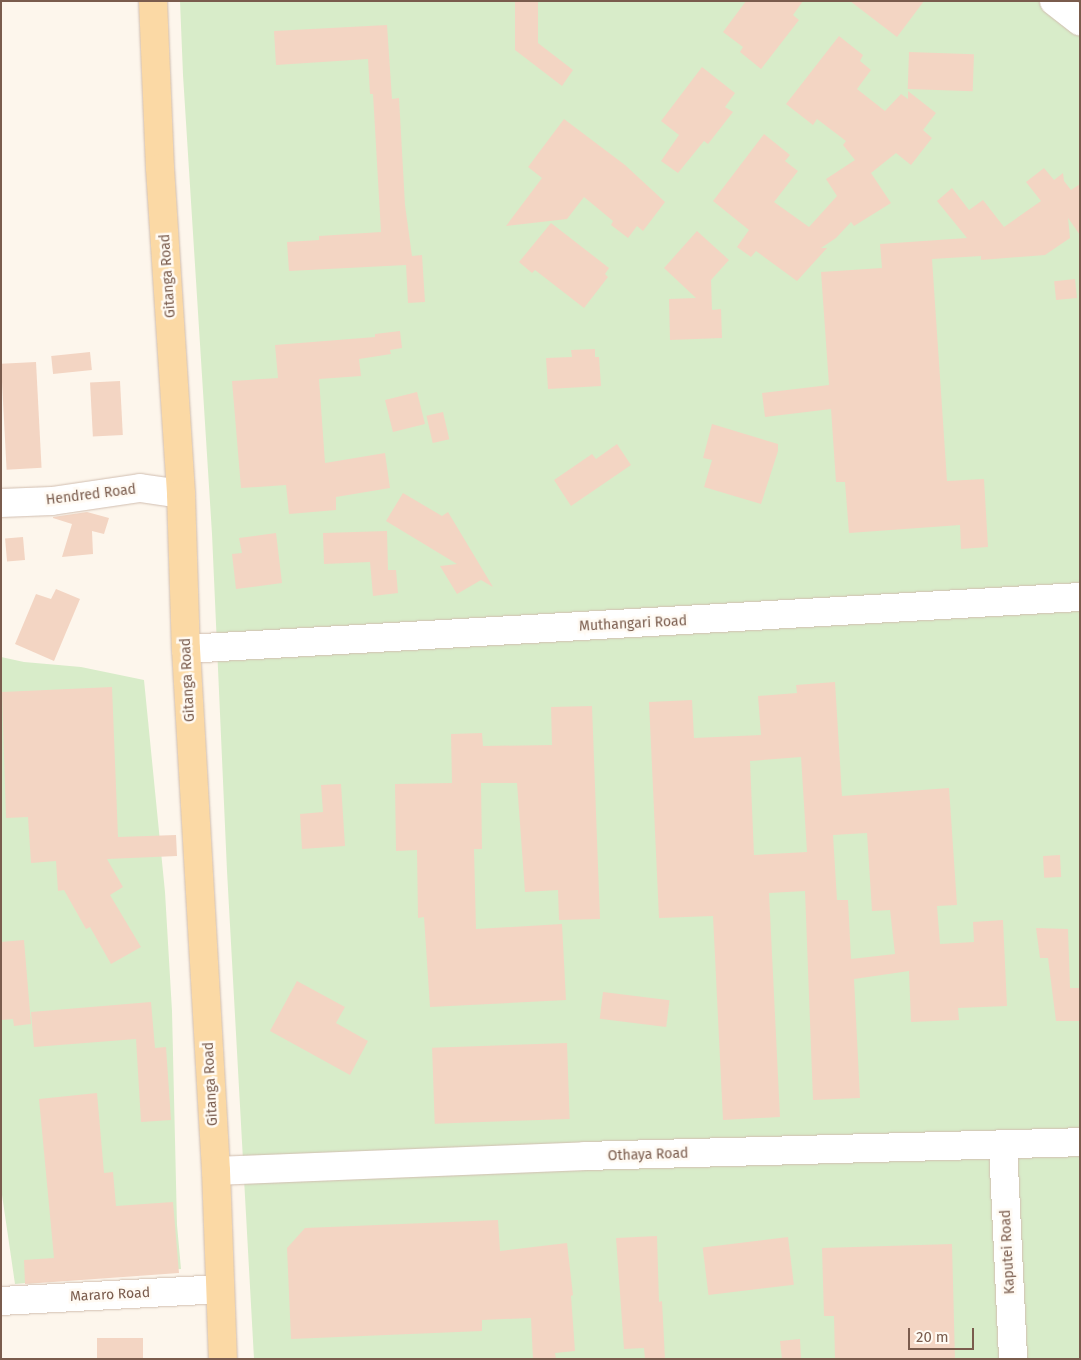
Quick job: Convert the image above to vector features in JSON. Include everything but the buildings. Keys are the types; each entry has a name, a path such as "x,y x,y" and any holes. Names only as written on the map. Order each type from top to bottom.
{"main road":[{"name":"Gitanga Road","path":"153,1 160,168 181,494 186,649 216,1171 223,1359"}],"street":[{"path":"1054,1 1080,21"},
{"name":"Hendred Road","path":"1,503 52,501 140,488 181,494"},
{"name":"Muthangari Road","path":"186,649 1080,597"},
{"name":"Othaya Road","path":"216,1171 585,1156 1080,1142"},
{"name":"Kaputei Road","path":"1002,1145 1013,1359"},
{"name":"Mararo Road","path":"1,1301 220,1289"}],"green space":[{"path":"180,1 1080,1 1080,1359 254,1359 227,871 212,534"},
{"path":"1,657 24,662 81,667 144,680 165,892 172,1011 177,1225 181,1269 15,1284 1,1188"}]}
